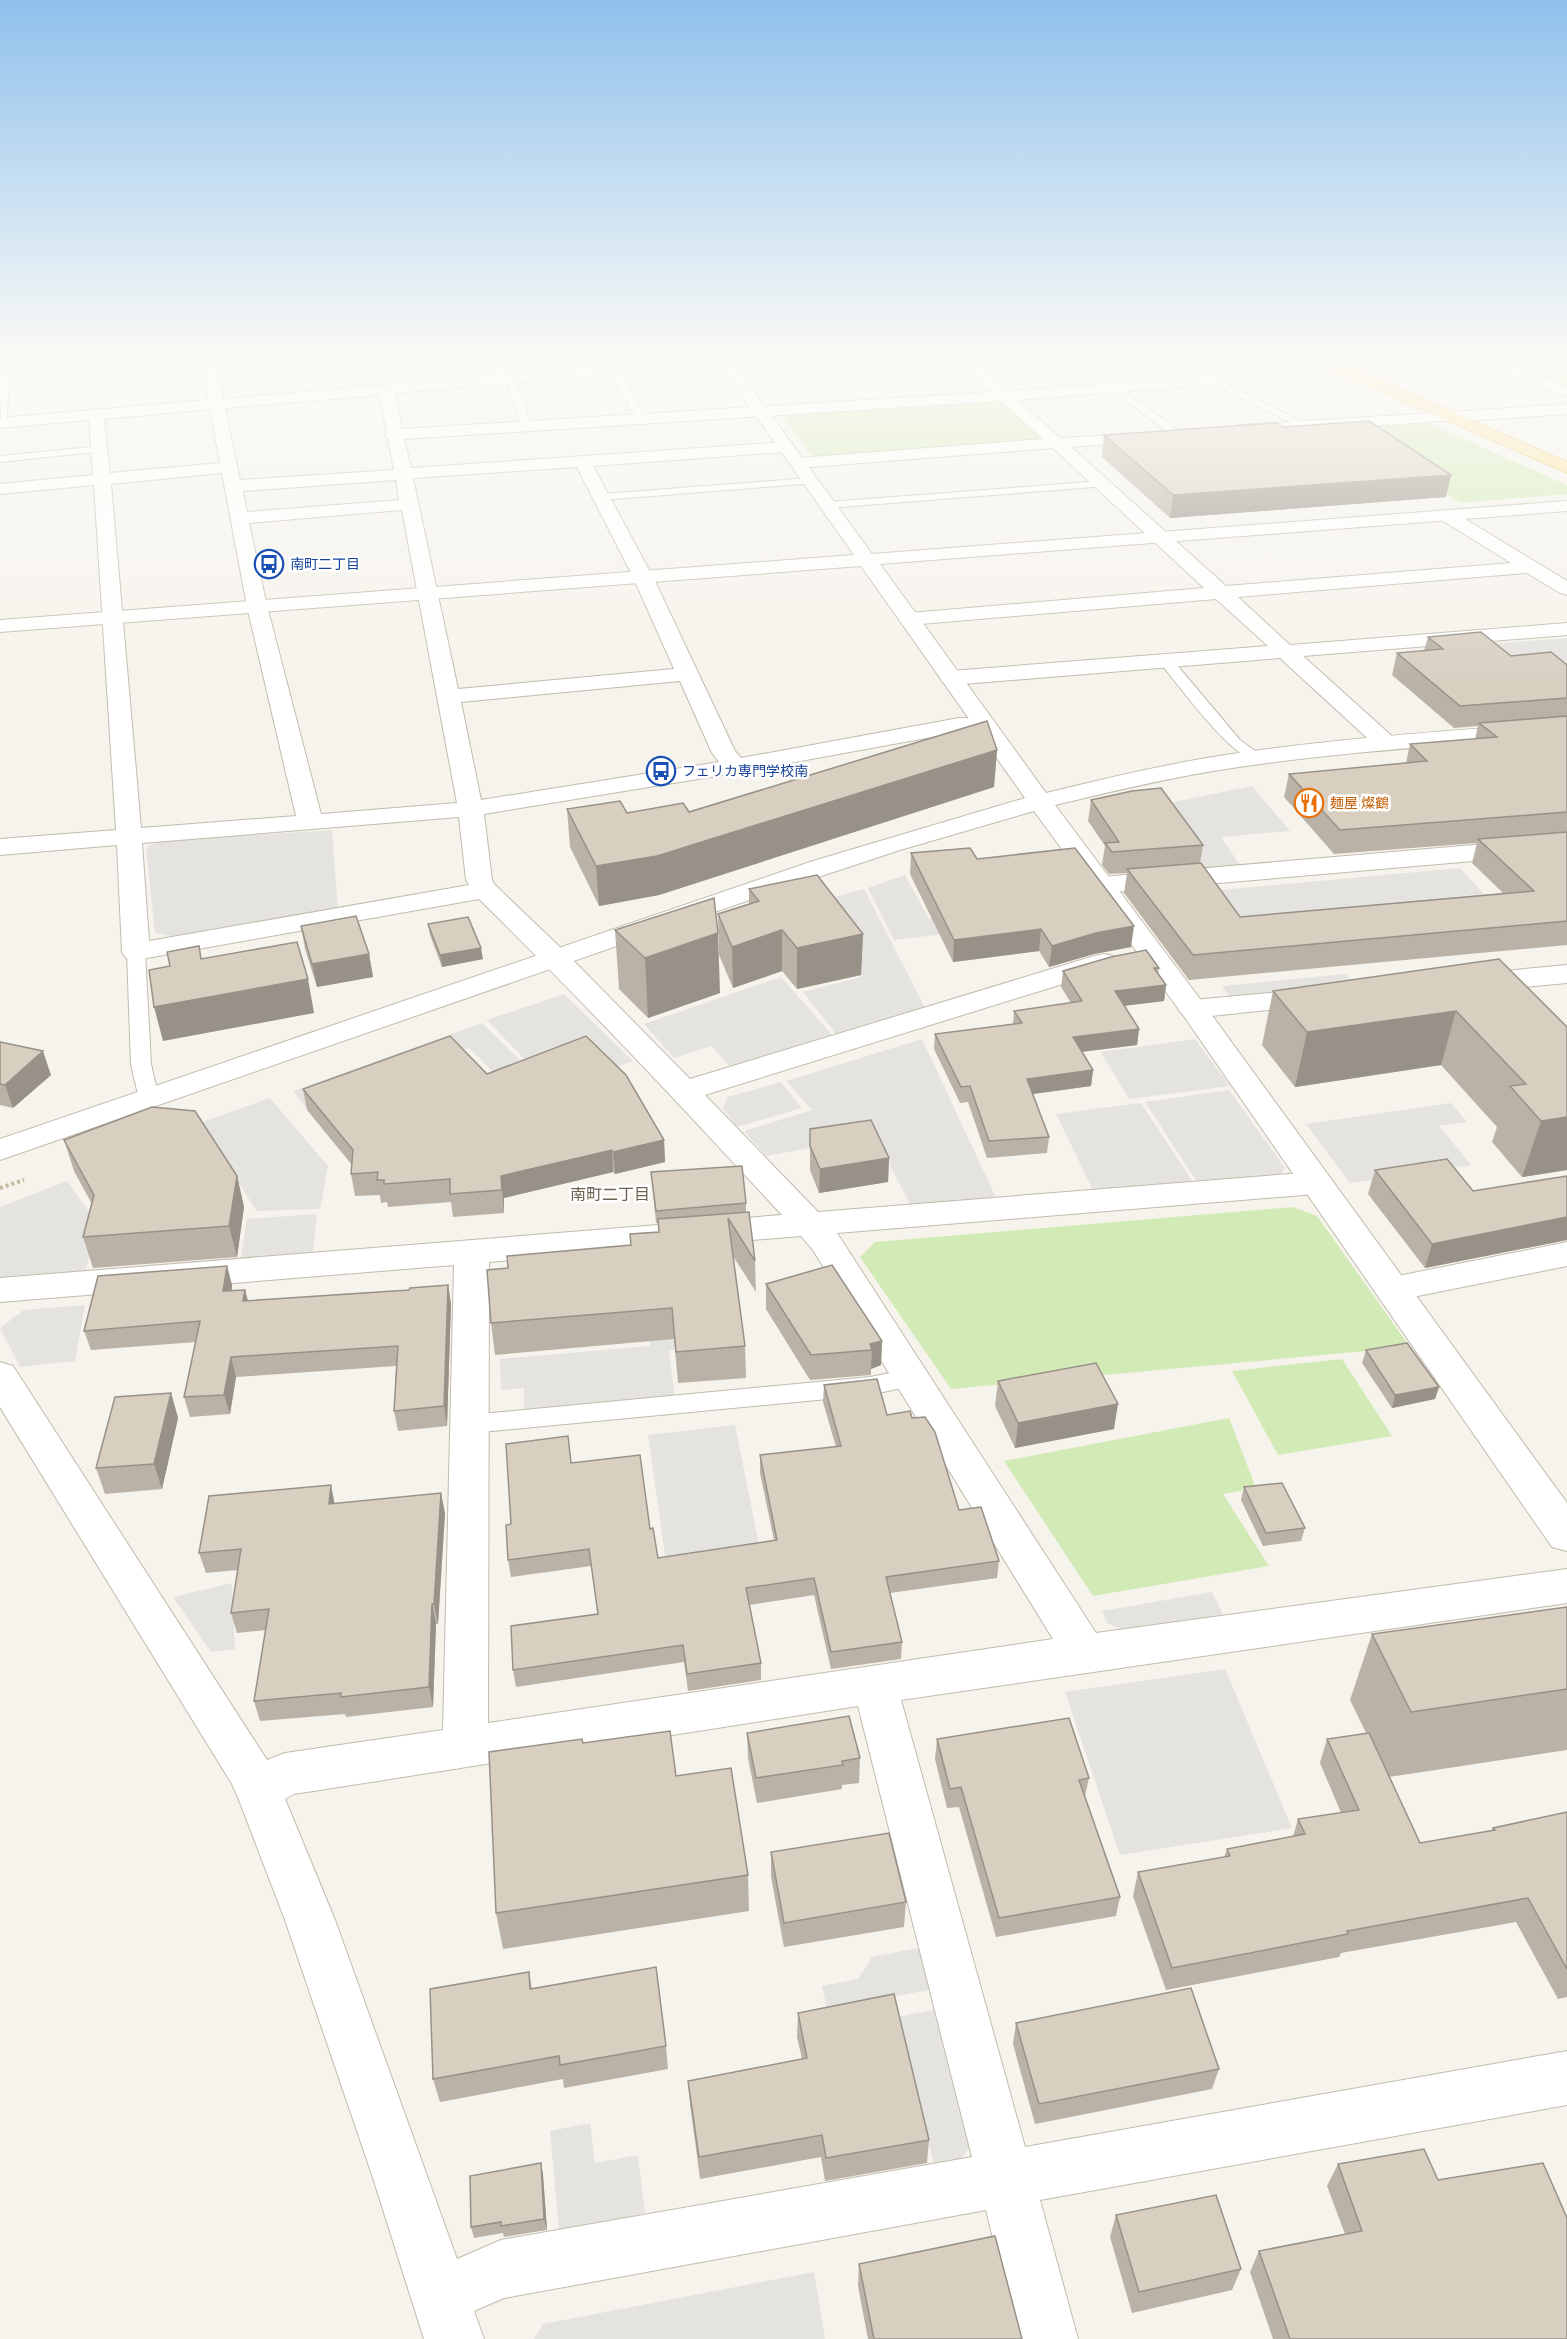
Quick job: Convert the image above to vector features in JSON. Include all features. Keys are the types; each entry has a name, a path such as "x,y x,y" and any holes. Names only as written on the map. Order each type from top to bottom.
{"street":[{"path":"102,465 111,617 130,837 136,952 485,890"},
{"path":"401,465 471,809 479,880 485,890 555,958 684,1091 826,1242 1085,1653"},
{"path":"233,486 536,465"},
{"path":"585,465 643,577 724,753 735,766"},
{"path":"799,465 1040,802 1153,954 1567,1535"},
{"path":"1082,465 1386,743"},
{"path":"0,489 229,467 257,606 310,822"},
{"path":"239,518 410,504"},
{"path":"0,626 1567,506"},
{"path":"1446,515 1567,589"},
{"path":"909,619 1528,567"},
{"path":"951,678 1567,629"},
{"path":"448,697 688,674"},
{"path":"0,847 471,809 735,766 959,726 984,724"},
{"path":"0,1150 873,850 1040,802 1169,772 1254,757 1386,743 1567,729"},
{"path":"1102,885 1567,845"},
{"path":"684,1091 1104,962 1153,954"},
{"path":"1449,985 1567,974"},
{"path":"1193,1010 1344,995"},
{"path":"0,1290 1315,1183"},
{"path":"466,1747 472,1251"},
{"path":"1393,1289 1567,1254"},
{"path":"0,1376 249,1771 298,1889 419,2228 447,2317 501,2269 1567,2078"},
{"path":"258,1790 285,1774 1085,1653 1567,1586"},
{"path":"875,1685 1048,2339"}],"lane":[{"path":"602,497 811,481"},
{"path":"828,505 1102,483"},
{"path":"1166,661 1235,743 1254,757"},
{"path":"136,952 141,1064 149,1099"},
{"path":"470,1425 870,1386 911,1378"}],"path":[{"path":"0,1188 24,1180"}],"green space":[{"path":"1406,465 1523,465 1567,485 1567,494 1460,503"},
{"path":"1293,1207 1317,1216 1410,1347 951,1389 860,1257 875,1242"},
{"path":"1342,1359 1392,1436 1278,1455 1232,1371"},
{"path":"1229,1418 1256,1488 1223,1494 1269,1566 1093,1596 1004,1461"}],"shaded area":[{"path":"1567,638 1567,666 1506,672 1473,645"},
{"path":"1252,786 1290,831 1221,837 1242,868 1207,871 1159,805"},
{"path":"332,830 338,911 177,937 155,933 146,848 158,841"},
{"path":"1460,868 1501,913 1176,943 1210,891"},
{"path":"905,875 929,919 995,913 1003,927 894,940 868,888"},
{"path":"864,889 926,1010 839,1038 803,992 861,977 849,949 813,903"},
{"path":"1346,974 1356,987 1231,999 1222,986"},
{"path":"781,977 833,1036 732,1069 711,1046 674,1058 644,1024"},
{"path":"564,994 633,1061 616,1067 535,1070 487,1020"},
{"path":"482,1023 539,1079 511,1090 469,1048 306,1108 293,1091"},
{"path":"922,1039 998,1202 912,1208 875,1136 766,1156 744,1131 812,1110 786,1081"},
{"path":"1195,1039 1230,1086 1129,1099 1101,1052"},
{"path":"781,1082 802,1108 737,1127 723,1108 728,1097"},
{"path":"1229,1090 1285,1168 1277,1181 1201,1188 1145,1102"},
{"path":"270,1098 328,1166 320,1209 257,1211 210,1139 166,1135"},
{"path":"1141,1103 1196,1187 1096,1196 1056,1114"},
{"path":"1451,1103 1467,1122 1439,1126 1471,1165 1350,1183 1306,1124"},
{"path":"67,1181 97,1223 85,1274 0,1282 0,1207"},
{"path":"317,1214 312,1258 240,1264 247,1219"},
{"path":"85,1305 75,1361 20,1367 0,1328 24,1310"},
{"path":"688,1336 689,1348 669,1350 675,1400 524,1413 524,1388 501,1390 500,1359 650,1346 649,1340"},
{"path":"735,1425 760,1550 666,1563 648,1435"},
{"path":"232,1583 235,1649 211,1652 173,1597"},
{"path":"1212,1592 1228,1625 1144,1639 1107,1623 1102,1611"},
{"path":"1225,1669 1292,1828 1120,1855 1065,1692"},
{"path":"923,1947 934,1989 827,2009 822,1986 858,1979 872,1957"},
{"path":"943,2008 979,2137 953,2167 936,2172 897,2017"},
{"path":"590,2123 595,2163 638,2155 645,2213 559,2232 550,2131"},
{"path":"814,2272 825,2339 534,2339 543,2324"}],"building":[{"path":"1139,465 1436,465 1451,475 1173,495"},
{"path":"1481,632 1511,656 1551,652 1567,665 1567,698 1460,706 1397,653 1443,649 1428,637"},
{"path":"1567,716 1567,812 1340,830 1289,774 1427,761 1410,744 1497,737 1479,723"},
{"path":"987,721 997,750 657,856 596,866 567,809 620,801 627,813 683,803 689,812"},
{"path":"1161,788 1203,845 1112,852 1105,843 1119,842 1091,800 1132,791"},
{"path":"1567,832 1567,921 1193,955 1127,869 1201,863 1240,917 1534,891 1478,839"},
{"path":"970,848 977,859 1075,848 1134,926 1096,933 1052,946 1041,929 954,940 911,853"},
{"path":"817,875 863,934 797,948 782,930 732,947 718,914 759,901 749,889"},
{"path":"714,898 718,933 645,958 615,930"},
{"path":"356,916 369,954 312,964 301,926"},
{"path":"468,917 481,948 440,955 428,924"},
{"path":"297,942 308,979 154,1007 149,970 170,966 167,952 199,946 201,959"},
{"path":"1146,950 1159,968 1154,968 1166,985 1115,991 1139,1029 1073,1037 1093,1070 1027,1079 1049,1137 989,1141 970,1086 961,1087 935,1034 1022,1023 1014,1011 1082,1001 1063,971"},
{"path":"1499,959 1567,1027 1567,1117 1541,1121 1510,1086 1526,1084 1456,1011 1307,1032 1273,991"},
{"path":"450,1036 487,1074 586,1036 626,1075 664,1140 501,1176 502,1190 450,1194 450,1179 384,1184 384,1180 377,1180 378,1172 351,1174 353,1150 303,1089"},
{"path":"0,1042 43,1051 5,1085 0,1084"},
{"path":"152,1107 195,1111 237,1176 229,1226 83,1237 94,1195 64,1140"},
{"path":"871,1120 889,1158 820,1169 810,1146 810,1129"},
{"path":"1447,1159 1473,1191 1567,1176 1567,1217 1432,1244 1375,1170"},
{"path":"742,1166 746,1203 656,1211 651,1172"},
{"path":"749,1212 755,1261 728,1218 745,1346 676,1352 672,1308 491,1323 487,1270 508,1268 507,1256 631,1245 630,1234 659,1232 658,1219"},
{"path":"832,1265 882,1341 870,1344 872,1350 811,1355 766,1284"},
{"path":"227,1266 223,1291 245,1290 243,1301 409,1290 410,1288 448,1285 444,1406 394,1411 398,1346 231,1357 224,1395 184,1397 200,1321 84,1331 98,1276"},
{"path":"1407,1343 1439,1387 1395,1395 1366,1350"},
{"path":"1096,1363 1118,1404 1018,1423 998,1381"},
{"path":"877,1379 887,1415 910,1411 912,1418 925,1417 935,1432 959,1510 981,1507 999,1561 886,1577 902,1642 831,1652 814,1578 746,1588 761,1663 687,1674 683,1645 513,1670 511,1626 598,1614 589,1549 508,1560 506,1525 511,1524 506,1444 568,1436 571,1463 640,1455 650,1529 653,1528 658,1558 777,1540 760,1455 841,1446 824,1385"},
{"path":"171,1393 154,1464 96,1468 115,1397"},
{"path":"1282,1483 1305,1528 1266,1533 1244,1487"},
{"path":"331,1485 329,1504 441,1493 434,1604 432,1604 429,1687 341,1697 341,1693 254,1701 269,1609 231,1613 241,1549 199,1553 209,1496"},
{"path":"1567,1607 1567,1689 1411,1712 1372,1634"},
{"path":"849,1716 860,1758 842,1761 843,1765 756,1778 747,1733"},
{"path":"1069,1718 1089,1778 1079,1780 1120,1897 999,1918 961,1787 950,1789 937,1739"},
{"path":"670,1731 676,1776 731,1768 748,1875 496,1913 489,1752 582,1739 583,1743"},
{"path":"1369,1733 1420,1843 1495,1830 1493,1828 1567,1812 1567,1969 1528,1898 1347,1931 1348,1934 1172,1968 1138,1872 1230,1856 1227,1849 1305,1834 1298,1819 1359,1810 1327,1739"},
{"path":"889,1833 906,1902 784,1923 771,1852"},
{"path":"656,1967 666,2046 560,2065 559,2056 433,2079 430,1989 529,1972 530,1989"},
{"path":"1191,1988 1219,2069 1039,2104 1016,2023"},
{"path":"894,1994 929,2140 826,2158 822,2135 699,2157 688,2081 807,2058 798,2013"},
{"path":"1424,2149 1438,2180 1543,2163 1567,2218 1567,2339 1290,2339 1259,2251 1362,2231 1338,2164"},
{"path":"541,2163 544,2219 501,2226 501,2222 471,2227 470,2176"},
{"path":"1216,2195 1241,2269 1139,2292 1116,2215"},
{"path":"995,2236 1022,2339 874,2339 859,2264"}],"place":[{"name":"南町二丁目","path":"269,564"},
{"name":"フェリカ専門学校南","path":"661,771"},
{"name":"麺屋 燦鶴","path":"1309,803"}],"district":[{"name":"南町二丁目","path":"610,1194"}]}
